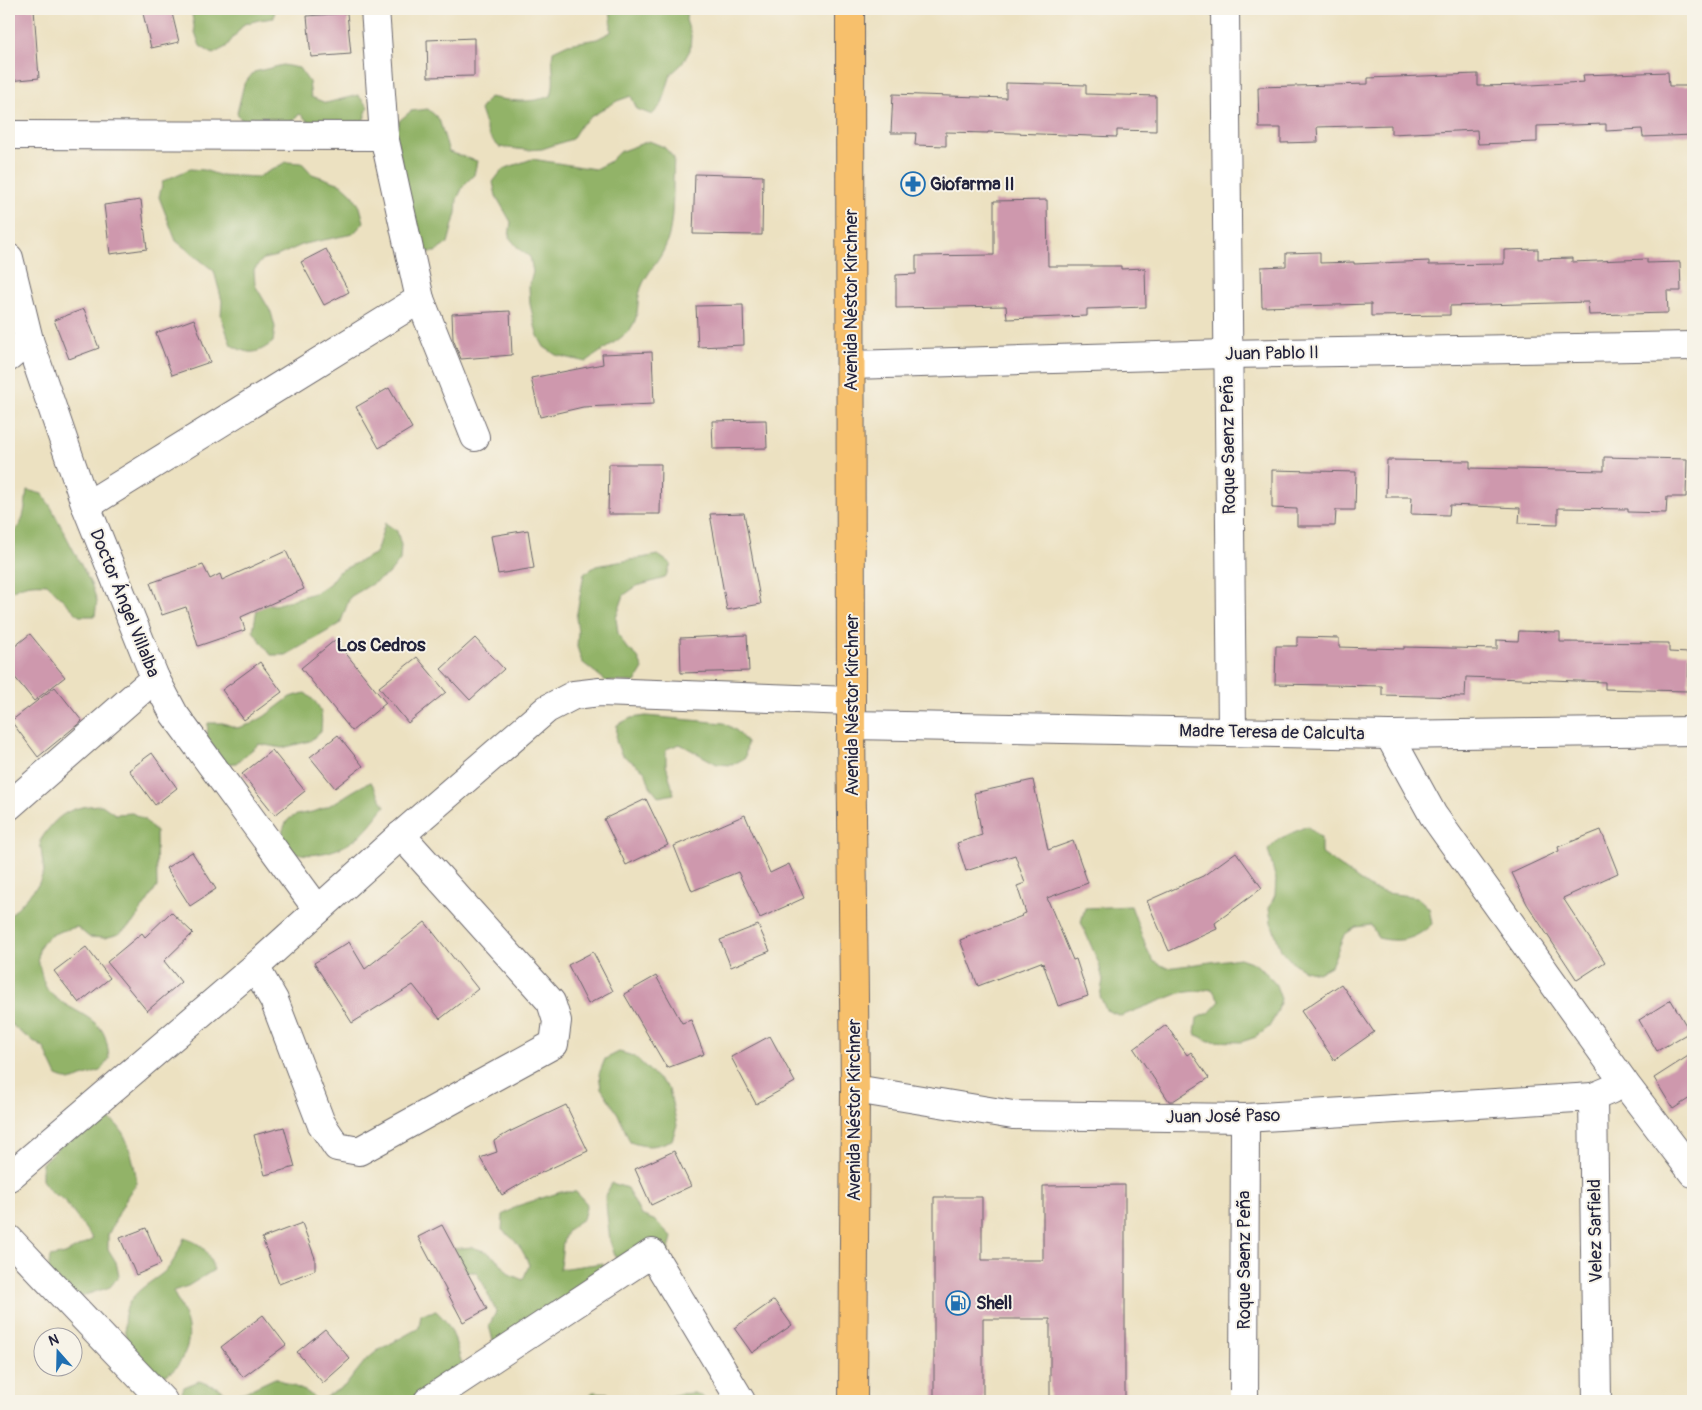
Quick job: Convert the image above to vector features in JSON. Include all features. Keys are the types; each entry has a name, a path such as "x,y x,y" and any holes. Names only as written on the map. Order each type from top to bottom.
{"main road":[{"name":"Avenida Néstor Kirchner","path":"850,9 851,713 855,1089 853,1401"}],"street":[{"path":"375,9 384,136 420,299 475,437"},
{"name":"Roque Saenz Peña","path":"1225,9 1232,731"},
{"path":"9,135 384,136"},
{"name":"Doctor Ángel Villalba","path":"9,258 19,349 86,506 155,678 174,714 318,910"},
{"path":"86,506 420,299"},
{"name":"Juan Pablo II","path":"851,365 1227,354 1693,346"},
{"path":"9,806 155,678"},
{"name":"Madre Teresa de Calculta","path":"9,1177 255,967 401,835 547,709 574,695 600,692 851,713 1232,731 1389,735 1693,732"},
{"path":"1389,735 1433,815 1626,1085 1693,1173"},
{"path":"255,967 274,1000 321,1124 337,1147 359,1151 554,1044 557,1021 552,1002 401,835"},
{"path":"1593,1097 1626,1085"},
{"name":"Juan José Paso","path":"855,1089 1013,1115 1244,1118 1593,1097"},
{"name":"Velez Sarfield","path":"1593,1097 1597,1401"},
{"name":"Roque Saenz Peña","path":"1244,1118 1244,1401"},
{"path":"9,1239 163,1401"},
{"path":"428,1401 652,1253 741,1401"}],"green space":[{"path":"191,9 275,9 274,18 244,24 226,47 213,54 200,46 195,32"},
{"path":"608,9 687,9 686,20 691,35 690,50 682,64 671,74 662,104 652,115 637,109 631,96 617,101 592,116 580,126 572,139 542,149 527,150 499,147 489,136 480,110 489,97 527,101 551,96 553,51 568,44 597,39 611,32 611,16"},
{"path":"283,65 299,68 309,82 311,97 326,103 358,95 368,107 363,122 311,124 300,114 288,124 245,126 237,113 244,84 254,72"},
{"path":"428,109 439,119 449,152 477,161 474,175 464,185 457,199 456,213 448,243 435,252 420,252 396,136 399,121 411,111"},
{"path":"649,141 664,147 674,158 672,214 666,245 641,288 634,323 628,332 586,362 556,355 544,347 537,334 530,304 529,287 533,272 530,257 519,249 509,237 511,222 496,196 493,182 503,169 532,159 595,169 609,162 619,152"},
{"path":"286,162 302,163 312,174 341,184 353,195 360,207 364,222 353,234 304,244 277,256 263,259 254,270 255,285 271,312 275,327 273,342 257,351 243,351 231,345 221,316 222,301 214,271 176,241 159,197 163,181 190,169 204,170 219,175 258,177"},
{"path":"27,490 42,494 51,507 92,586 97,601 95,616 79,616 47,584 27,585 9,593 9,534 21,522 25,509"},
{"path":"385,523 397,531 401,545 400,560 390,573 350,597 340,624 286,655 271,655 253,631 258,603 275,605 317,592 329,584 338,572 376,553"},
{"path":"658,555 671,564 665,578 637,586 624,595 616,618 618,633 625,646 637,656 643,669 635,682 606,681 582,662 577,647 578,632 576,618 584,574 596,566"},
{"path":"305,693 318,705 322,718 321,731 310,741 282,748 259,744 236,763 220,764 207,738 208,723 223,723 237,728 251,724 290,697"},
{"path":"646,716 724,723 737,731 747,743 745,758 732,765 717,764 680,744 666,749 666,765 674,794 659,797 650,786 645,771 621,754 616,741 617,725 631,718"},
{"path":"371,782 385,806 361,835 347,845 328,852 306,855 286,849 281,836 290,818 323,808"},
{"path":"102,805 115,814 132,813 145,820 156,832 157,887 132,924 119,934 105,938 89,937 77,927 51,935 41,945 39,961 43,980 48,991 62,1003 96,1023 103,1032 107,1043 109,1059 100,1071 70,1081 57,1076 44,1048 9,1022 9,917 38,885 44,872 40,841 52,824 65,813 81,807"},
{"path":"1307,826 1321,838 1321,853 1372,889 1417,897 1429,908 1432,924 1413,937 1400,940 1378,938 1371,925 1356,927 1344,935 1331,966 1318,973 1304,970 1292,962 1281,950 1271,922 1269,908 1275,895 1276,880 1268,850 1279,839"},
{"path":"1131,906 1153,961 1167,968 1240,958 1254,963 1267,974 1276,985 1281,999 1277,1013 1269,1027 1256,1037 1241,1042 1209,1041 1195,1034 1197,1018 1210,1012 1220,1001 1212,989 1180,993 1121,1016 1106,1010 1100,996 1103,980 1099,964 1081,922 1085,908"},
{"path":"619,1052 634,1056 669,1089 677,1125 672,1140 651,1146 630,1142 618,1114 601,1088 599,1074 605,1059"},
{"path":"103,1117 116,1124 125,1137 133,1161 137,1183 128,1195 108,1235 108,1249 116,1262 119,1276 110,1287 82,1296 67,1294 48,1272 50,1257 65,1254 93,1239 63,1199 51,1192 42,1180 42,1163 88,1119"},
{"path":"612,1183 627,1188 641,1215 656,1221 672,1237 662,1264 645,1275 637,1277 623,1268 615,1256 610,1241 605,1196"},
{"path":"561,1192 576,1192 587,1204 583,1219 565,1235 559,1269 603,1263 605,1277 507,1346 493,1340 489,1326 496,1312 476,1272 444,1272 439,1250 472,1247 487,1252 499,1261 509,1274 523,1280 529,1265 518,1245 502,1230 503,1215 517,1206"},
{"path":"184,1238 201,1246 214,1270 188,1286 173,1291 187,1323 188,1331 187,1347 181,1361 168,1374 141,1380 126,1338 124,1326 128,1305 142,1288 170,1266"},
{"path":"436,1311 447,1323 462,1364 410,1401 319,1401 346,1385 365,1361 377,1351 419,1328 421,1314"},
{"path":"275,1378 307,1392 319,1401 179,1401 184,1387 199,1381 216,1387 230,1395 245,1392"},
{"path":"593,1392 608,1393 614,1401 583,1401"},
{"path":"694,1393 712,1401 648,1401 679,1394"}],"building":[{"path":"9,9 34,9 39,78 9,81"},
{"path":"142,9 171,9 179,42 151,48"},
{"path":"347,13 351,54 311,57 307,16"},
{"path":"474,38 474,76 428,77 427,40"},
{"path":"1668,72 1669,86 1693,86 1693,135 1643,137 1642,129 1606,131 1606,124 1537,126 1537,142 1478,144 1477,130 1391,134 1391,125 1317,127 1318,142 1281,143 1281,128 1259,128 1258,87 1368,84 1368,78 1478,74 1478,86 1531,85 1584,82 1583,75"},
{"path":"1006,83 1086,85 1086,94 1156,96 1156,131 1117,130 1117,137 946,132 946,146 915,145 916,133 891,133 893,94 1006,98"},
{"path":"695,174 763,176 762,235 693,234"},
{"path":"141,200 147,249 110,254 104,205"},
{"path":"1047,200 1048,266 1121,266 1121,269 1145,268 1146,307 1087,309 1087,316 1007,319 1006,306 896,308 896,275 916,274 916,256 994,255 994,201"},
{"path":"326,249 349,292 324,305 301,262"},
{"path":"1538,249 1538,259 1572,258 1572,262 1647,259 1647,263 1680,262 1681,291 1667,291 1668,313 1589,315 1588,302 1450,306 1450,315 1371,316 1371,304 1262,307 1261,267 1286,266 1286,253 1320,252 1320,263 1354,262 1354,264 1429,261 1429,265 1504,264 1504,250"},
{"path":"743,305 744,345 698,347 696,306"},
{"path":"84,309 99,348 69,359 54,320"},
{"path":"510,311 512,355 461,359 453,339 452,314"},
{"path":"194,319 210,362 172,375 156,333"},
{"path":"652,352 654,404 583,407 540,417 531,378 603,364 602,354"},
{"path":"389,388 412,428 379,448 356,407"},
{"path":"766,420 767,448 713,449 712,421"},
{"path":"1604,457 1687,459 1686,497 1667,497 1666,513 1628,512 1628,509 1558,508 1558,524 1519,523 1520,508 1450,505 1449,515 1411,514 1412,497 1386,497 1387,460 1470,461 1470,468 1604,471"},
{"path":"609,464 661,464 660,514 608,514"},
{"path":"1272,470 1356,472 1355,510 1336,510 1335,526 1297,526 1297,509 1272,508"},
{"path":"744,513 761,604 727,610 710,514"},
{"path":"528,530 534,568 498,574 491,536"},
{"path":"286,551 304,589 241,617 245,630 198,646 186,607 162,615 150,583 203,565 210,579 220,574 222,580"},
{"path":"1519,631 1560,632 1560,642 1669,643 1669,652 1689,653 1688,691 1605,689 1605,682 1466,677 1465,697 1382,695 1382,686 1275,684 1276,646 1297,646 1297,637 1339,638 1339,647 1497,649 1497,640 1518,641"},
{"path":"30,634 65,677 34,701 9,670 9,651"},
{"path":"747,635 749,671 681,673 680,638"},
{"path":"475,638 504,669 470,700 441,669"},
{"path":"335,640 386,703 352,731 301,668"},
{"path":"417,657 446,692 408,723 379,687"},
{"path":"260,662 282,692 244,720 222,690"},
{"path":"55,687 82,721 38,757 11,721"},
{"path":"338,735 363,766 335,788 310,757"},
{"path":"272,750 305,791 275,815 242,774"},
{"path":"152,753 177,788 155,805 129,770"},
{"path":"1033,780 1048,850 1073,841 1088,883 1047,898 1073,960 1076,959 1088,996 1058,1006 1043,963 1041,962 978,986 960,940 1026,913 1017,886 1025,883 1015,855 966,871 957,843 982,835 974,793"},
{"path":"646,799 668,845 626,865 604,819"},
{"path":"745,815 770,873 789,864 804,898 760,918 738,872 692,891 674,846"},
{"path":"1601,830 1618,873 1563,898 1605,962 1577,980 1527,904 1512,873 1559,851 1558,847"},
{"path":"192,852 216,889 190,906 166,868"},
{"path":"1236,852 1262,888 1215,923 1217,929 1169,951 1147,901 1203,876"},
{"path":"171,912 193,933 164,961 181,982 147,1011 107,962 142,933 145,937"},
{"path":"425,922 478,989 440,1019 413,985 352,1023 314,963 349,942 365,969"},
{"path":"758,925 770,951 731,967 720,940"},
{"path":"86,947 110,978 79,1003 54,971"},
{"path":"593,952 613,991 588,1004 568,965"},
{"path":"656,976 682,1023 691,1020 704,1054 667,1068 624,994"},
{"path":"1341,984 1374,1032 1334,1060 1301,1011"},
{"path":"1671,1000 1690,1032 1657,1051 1639,1020"},
{"path":"1166,1025 1187,1055 1191,1052 1209,1078 1173,1101 1169,1101 1134,1049"},
{"path":"770,1036 795,1082 756,1104 731,1057"},
{"path":"1693,1053 1693,1096 1673,1109 1654,1078"},
{"path":"566,1105 588,1151 532,1177 502,1195 480,1158 497,1152 494,1141"},
{"path":"284,1127 295,1167 265,1175 254,1135"},
{"path":"674,1151 691,1186 651,1205 635,1169"},
{"path":"1125,1185 1125,1401 1050,1401 1050,1319 983,1319 983,1401 934,1401 934,1197 982,1197 982,1260 1043,1260 1043,1186"},
{"path":"302,1223 315,1258 315,1270 279,1284 262,1238"},
{"path":"442,1225 487,1309 463,1322 418,1237"},
{"path":"146,1228 161,1264 136,1275 120,1238"},
{"path":"774,1300 792,1325 752,1353 734,1328"},
{"path":"263,1315 286,1345 243,1377 221,1347"},
{"path":"325,1329 350,1359 323,1383 297,1352"}],"place":[{"name":"Giofarma II","path":"913,184"},
{"name":"Shell","path":"958,1303"}],"district":[{"name":"Los Cedros","path":"381,644"}]}
